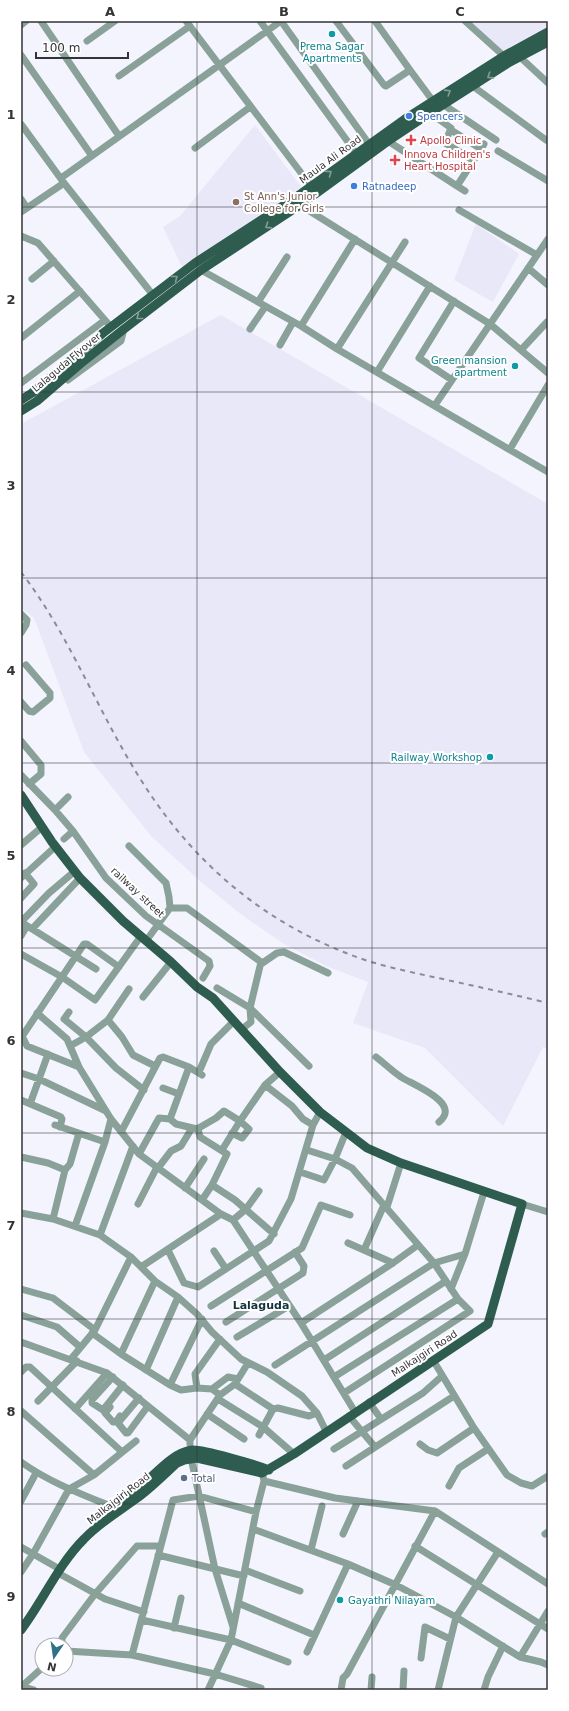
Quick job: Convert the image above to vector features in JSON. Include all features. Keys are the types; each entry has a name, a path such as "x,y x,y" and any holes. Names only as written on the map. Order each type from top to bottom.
{"main road":[{"name":"Maula Ali Road","path":"124,329 240,239 356,153 433,100 507,59 548,32"},
{"name":"Maula Ali Road","path":"111,327 195,263 300,205 388,140 430,112 474,86 507,59 520,57 548,42"},
{"name":"Lalaguda Flyover","path":"21,411 37,401 106,337 111,327"},
{"name":"Lalaguda Flyover","path":"21,400 106,337 124,329"},
{"path":"21,797 77,875 197,987 213,998 280,1072 320,1112 368,1148 401,1163 522,1204"},
{"name":"Malkajgiri Road","path":"264,1472 294,1454 369,1402 488,1324 522,1204"},
{"path":"191,1454 206,1459 264,1472"},
{"name":"Malkajgiri Road","path":"21,1630 32,1616 74,1540 169,1462 179,1455 191,1454"},
{"name":"Malkajgiri Road","path":"21,1621 57,1570 91,1532 142,1495 177,1464 191,1454"}],"street":[{"path":"21,25 26,21"},
{"path":"41,21 119,136"},
{"path":"87,40 115,21"},
{"path":"260,21 356,153"},
{"path":"21,199 24,210 119,136 220,66 281,21 369,144"},
{"path":"336,21 384,85 391,83 410,70"},
{"path":"375,21 433,100"},
{"path":"465,21 507,59"},
{"path":"119,76 188,24 311,186"},
{"path":"21,55 92,156"},
{"path":"520,57 548,84"},
{"path":"474,86 546,140"},
{"path":"444,105 496,140"},
{"path":"195,148 250,107"},
{"path":"430,112 451,128 451,130 482,146 457,186"},
{"path":"21,124 62,180 153,295"},
{"path":"451,130 445,140 445,143 473,160"},
{"path":"388,140 465,191"},
{"path":"498,151 548,181"},
{"path":"300,205 355,238 490,324 548,373"},
{"path":"459,210 537,255"},
{"path":"21,236 38,243 111,327"},
{"path":"301,326 355,238"},
{"path":"436,405 548,239"},
{"path":"337,349 405,242"},
{"path":"258,302 287,257"},
{"path":"32,279 54,261"},
{"path":"528,268 548,285"},
{"path":"201,270 301,326 337,349 436,405 548,472"},
{"path":"377,372 430,286"},
{"path":"21,338 80,291"},
{"path":"452,380 419,358 454,301"},
{"path":"250,329 265,307"},
{"path":"21,383 105,320"},
{"path":"280,345 293,322"},
{"path":"521,350 547,322"},
{"path":"21,415 41,403 68,380 121,341 124,329"},
{"path":"510,449 548,385"},
{"path":"21,614 27,620 21,633"},
{"path":"21,702 29,711 33,712 50,698 50,694 26,665"},
{"path":"21,741 42,765 41,774 29,784"},
{"name":"railway street","path":"21,775 73,831 106,878 146,916 209,961 210,966 203,978"},
{"path":"55,810 68,797"},
{"path":"21,845 42,827"},
{"path":"64,839 73,831"},
{"path":"21,898 34,883 23,876 56,846"},
{"path":"22,958 62,977 95,1000 119,967 143,938 158,925 170,908 166,883 130,846"},
{"path":"25,925 77,875"},
{"path":"21,936 25,925 48,893 77,875"},
{"path":"170,908 187,908 259,960 261,964"},
{"path":"25,925 96,969"},
{"path":"79,1067 27,1046 22,1035 83,944 86,943 119,967"},
{"path":"251,1022 250,1008 261,964 277,953 284,952 328,973"},
{"path":"143,998 171,962"},
{"path":"217,988 250,1008 309,1066"},
{"path":"70,1046 86,1037 108,1020 129,989"},
{"path":"70,1012 64,1019 86,1037 116,1068 144,1090"},
{"path":"37,1013 67,1039 79,1067 111,1119 139,1154 221,1214 233,1220 324,1360 344,1393 352,1414 362,1432 375,1447"},
{"path":"108,1020 122,1037 133,1055 155,1066"},
{"path":"121,1132 144,1090 158,1059 163,1057 200,1073 205,1055 211,1044 234,1021"},
{"path":"242,1029 251,1022 265,1023"},
{"path":"30,1104 48,1054"},
{"path":"376,1057 401,1077 424,1088 435,1097 444,1107 446,1113 444,1118 439,1122"},
{"path":"170,1119 189,1067"},
{"path":"222,1150 265,1085 280,1072"},
{"path":"21,1073 39,1079 106,1111"},
{"path":"265,1085 313,1125"},
{"path":"163,1088 179,1094"},
{"path":"21,1100 62,1118 58,1126 105,1142"},
{"path":"138,1204 157,1168 172,1150 181,1146 195,1128 224,1111 248,1128 244,1137 241,1138 232,1133"},
{"path":"168,1250 184,1283 198,1287 269,1241 291,1199 307,1150 313,1125 320,1112"},
{"path":"139,1154 158,1119 161,1117 170,1119 176,1124 195,1128 200,1137 222,1150 227,1155 202,1200"},
{"path":"75,1226 105,1142 111,1119"},
{"path":"300,1172 323,1180 335,1159 346,1132"},
{"path":"53,1220 65,1170 70,1164 79,1133"},
{"path":"100,1234 133,1146"},
{"path":"307,1150 335,1159 352,1168 434,1264 458,1299 470,1311 344,1393"},
{"path":"21,1157 48,1163 65,1170"},
{"path":"185,1188 204,1159"},
{"path":"364,1250 386,1206 401,1163"},
{"path":"212,1184 235,1200 274,1234"},
{"path":"233,1220 246,1209 259,1191"},
{"path":"451,1289 465,1254 484,1192"},
{"path":"522,1204 548,1212"},
{"path":"211,1306 302,1248 322,1205 350,1215"},
{"path":"21,1213 53,1220 100,1234 131,1257 155,1281 178,1296 241,1359 267,1372 302,1396 317,1413 326,1431"},
{"path":"141,1267 221,1214"},
{"path":"348,1243 394,1263"},
{"path":"301,1323 394,1263 418,1245"},
{"path":"214,1251 226,1269"},
{"path":"226,1322 304,1271 304,1266 295,1252"},
{"path":"275,1365 434,1264 465,1254"},
{"path":"38,1401 52,1388 74,1360 80,1347 93,1332 131,1257"},
{"path":"121,1354 155,1281"},
{"path":"324,1360 446,1281"},
{"path":"21,1289 53,1298 121,1354 170,1385 181,1390 212,1388 228,1377 237,1381 273,1409 278,1408 309,1416 317,1413"},
{"path":"146,1370 178,1296"},
{"path":"334,1377 458,1299"},
{"path":"237,1337 289,1306"},
{"path":"21,1315 57,1327 80,1347"},
{"path":"170,1385 202,1319"},
{"path":"197,1388 195,1374 220,1339"},
{"path":"21,1342 74,1360 110,1375 190,1440"},
{"path":"433,1360 474,1428 507,1475 521,1483 532,1486 548,1476"},
{"path":"233,1629 215,1569 199,1496 191,1454 190,1440 219,1397 237,1381 248,1363"},
{"path":"21,1372 28,1366 122,1452"},
{"path":"110,1375 92,1400 92,1403 103,1410 125,1386"},
{"path":"75,1409 110,1375"},
{"path":"334,1449 423,1393 442,1376"},
{"path":"125,1386 105,1414 113,1422 116,1422 138,1397"},
{"path":"212,1388 219,1397 263,1427 294,1454"},
{"path":"346,1466 454,1396"},
{"path":"138,1397 118,1424 126,1433 128,1433 148,1406"},
{"path":"369,1402 382,1419"},
{"path":"259,1435 273,1409"},
{"path":"21,1410 94,1475"},
{"path":"208,1414 244,1439"},
{"path":"420,1444 425,1449 437,1453 474,1428"},
{"path":"21,1572 33,1554 69,1489 94,1475 136,1441"},
{"path":"449,1486 459,1468 488,1448"},
{"path":"21,1462 36,1473 69,1489 114,1507"},
{"path":"208,1690 231,1640 264,1472 335,1498 435,1511 548,1584"},
{"path":"21,1500 36,1473"},
{"path":"132,1655 173,1500 199,1496 256,1512"},
{"path":"343,1534 358,1501"},
{"path":"311,1549 322,1506"},
{"path":"341,1690 343,1678 347,1674 435,1511"},
{"path":"252,1529 311,1549 396,1585 456,1617 520,1657 541,1662 548,1666"},
{"path":"63,1637 95,1594 137,1546 160,1546"},
{"path":"415,1546 548,1629"},
{"path":"21,1547 95,1594 105,1599 144,1612"},
{"path":"311,1549 322,1551"},
{"path":"438,1690 456,1617 498,1552"},
{"path":"158,1555 215,1569 244,1573 300,1591"},
{"path":"307,1652 348,1564"},
{"path":"174,1628 181,1598"},
{"path":"238,1603 314,1635"},
{"path":"520,1657 548,1611"},
{"path":"142,1620 231,1640 288,1662"},
{"path":"421,1658 425,1627 450,1639"},
{"path":"484,1690 488,1677 503,1646"},
{"path":"74,1651 132,1655 215,1674 261,1688"},
{"path":"403,1690 404,1671"},
{"path":"21,1687 34,1675"},
{"path":"371,1690 372,1677"},
{"path":"21,1687 34,1690"}],"shaded area":[{"path":"468,21 548,21 548,28 503,53"},
{"name":"St Ann's Junior College for Girls","path":"255,125 301,187 182,267 163,227 180,216"},
{"path":"476,224 519,254 493,302 454,280"},
{"path":"221,315 548,504 548,1049 543,1047 503,1126 425,1048 353,1023 368,982 326,966 284,944 242,915 201,882 151,836 84,752 34,618 21,608 21,424"}],"railway":[{"path":"21,572 52,619 133,767 155,801 178,832 204,860 232,886 262,909 295,929 330,946 368,961 548,1003"}],"place":[{"name":"Prema Sagar Apartments","path":"332,34"},
{"name":"Spencers","path":"409,116"},
{"name":"Apollo Clinic","path":"411,140"},
{"name":"Innova Children's Heart Hospital","path":"395,160"},
{"name":"Ratnadeep","path":"354,186"},
{"name":"St Ann's Junior College for Girls","path":"236,202"},
{"name":"Green mansion apartment","path":"515,366"},
{"name":"Railway Workshop","path":"490,757"},
{"name":"Total","path":"184,1478"},
{"name":"Gayathri Nilayam","path":"340,1600"}],"district":[{"name":"Lalaguda","path":"261,1305"}]}
